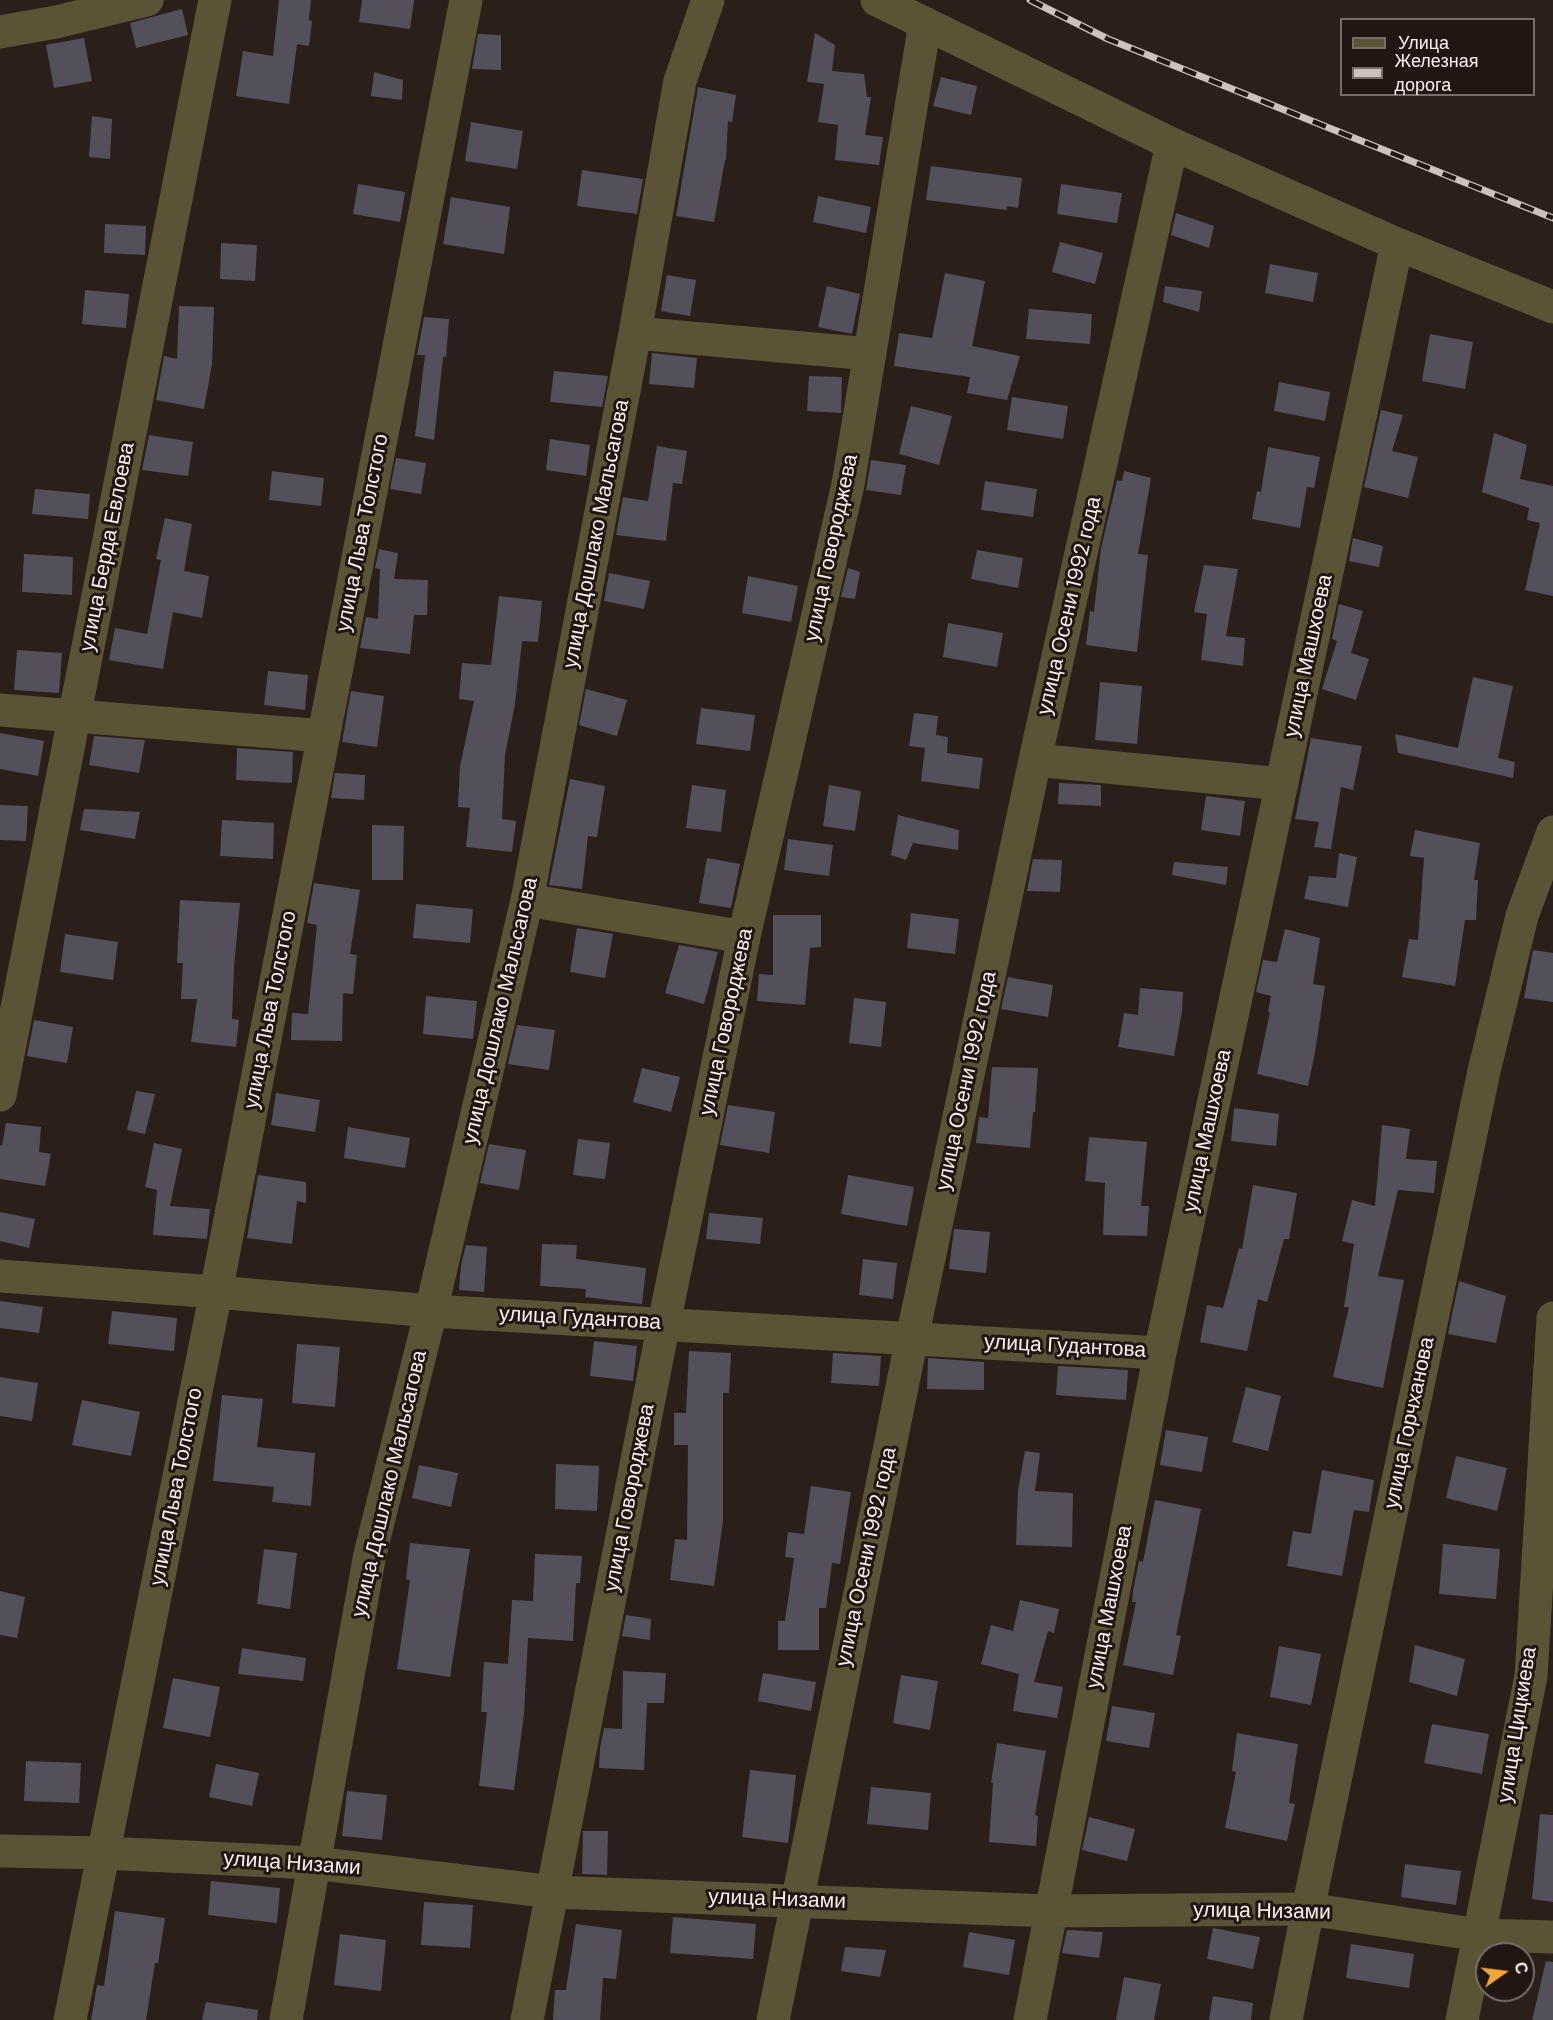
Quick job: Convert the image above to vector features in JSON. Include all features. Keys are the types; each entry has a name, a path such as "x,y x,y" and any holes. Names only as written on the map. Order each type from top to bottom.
{"street":[{"path":"0,32 56,22 147,0"},
{"name":"улица Берда Евлоева","path":"0,1095 215,0"},
{"name":"улица Льва Толстого","path":"70,2020 216,1292 466,0"},
{"name":"улица Дошлако Мальсагова","path":"286,2020 370,1554 431,1311 527,900 635,333 680,81 708,0"},
{"path":"877,0 1172,144 1397,244 1553,307"},
{"name":"улица Говороджева","path":"527,2020 664,1323 744,937 848,484 925,24"},
{"name":"улица Осени 1992 года","path":"773,2020 912,1338 1035,760 1172,144"},
{"name":"улица Машхоева","path":"1030,2020 1160,1353 1397,244"},
{"path":"635,333 870,354"},
{"path":"0,710 324,736"},
{"path":"1035,760 1282,784"},
{"name":"улица Горчханова","path":"1286,2020 1484,1071 1522,916 1553,832"},
{"path":"527,900 744,937"},
{"name":"улица Гудантова","path":"0,1276 431,1311 1160,1353"},
{"name":"улица Цицкиева","path":"1462,2020 1542,1677 1553,1318"},
{"name":"улица Низами","path":"0,1851 104,1853 314,1863 553,1892 1050,1911 1308,1909 1480,1935 1553,1937"}],"building":[{"path":"279,0 311,0 309,20 312,21 309,46 297,44 289,104 236,96 243,51 273,56"},
{"path":"362,0 414,0 410,29 359,22"},
{"path":"182,9 188,35 136,48 130,23"},
{"path":"815,33 835,45 832,71 864,74 867,97 871,97 865,135 883,137 879,165 835,160 838,125 818,122 824,84 807,82"},
{"path":"478,34 501,35 501,70 472,69"},
{"path":"84,38 92,81 54,88 46,45"},
{"path":"374,72 403,80 402,100 371,96"},
{"path":"941,77 977,86 971,115 933,106"},
{"path":"698,87 736,95 732,122 728,121 726,160 714,222 676,216"},
{"path":"92,116 112,119 110,159 89,157"},
{"path":"471,122 523,131 517,169 465,161"},
{"path":"931,166 1022,178 1018,208 1007,206 1007,210 926,200"},
{"path":"582,170 643,179 637,214 577,206"},
{"path":"358,184 405,192 400,222 353,214"},
{"path":"1061,184 1122,193 1117,223 1057,214"},
{"path":"818,196 871,207 866,233 813,222"},
{"path":"451,197 510,207 504,254 443,244"},
{"path":"1176,213 1214,226 1209,248 1171,235"},
{"path":"105,224 146,226 145,255 104,253"},
{"path":"1060,242 1103,253 1095,284 1052,272"},
{"path":"221,243 257,245 255,281 220,279"},
{"path":"1270,264 1318,273 1313,302 1265,293"},
{"path":"945,273 985,281 972,346 1020,356 1007,400 967,393 970,377 894,366 899,333 932,338"},
{"path":"667,275 696,280 690,316 661,311"},
{"path":"827,286 860,294 852,334 818,327"},
{"path":"1165,286 1202,291 1199,312 1163,302"},
{"path":"85,290 129,294 126,328 82,324"},
{"path":"179,306 214,307 212,364 204,409 156,400 164,356 177,359"},
{"path":"1029,309 1092,314 1090,344 1026,339"},
{"path":"424,317 449,319 434,440 415,436 425,355 417,355"},
{"path":"1430,334 1473,342 1465,389 1422,381"},
{"path":"652,353 697,358 694,388 649,384"},
{"path":"554,371 608,376 602,407 550,402"},
{"path":"809,376 842,377 841,413 807,411"},
{"path":"1279,382 1330,392 1325,421 1274,411"},
{"path":"1012,397 1068,406 1063,439 1007,430"},
{"path":"911,406 952,416 939,465 899,454"},
{"path":"1381,410 1403,415 1392,451 1418,457 1408,498 1364,487"},
{"path":"1494,433 1527,445 1520,479 1553,486 1553,596 1525,590 1540,523 1527,520 1529,508 1482,492"},
{"path":"149,435 193,442 188,476 142,470"},
{"path":"550,439 590,445 586,476 546,470"},
{"path":"657,446 687,451 682,484 673,483 666,541 616,535 623,497 648,501"},
{"path":"1268,447 1320,457 1314,488 1307,487 1300,528 1252,519 1257,491 1261,492"},
{"path":"396,458 426,463 421,494 390,489"},
{"path":"871,460 906,465 901,495 866,490"},
{"path":"272,471 324,478 321,506 269,500"},
{"path":"1124,471 1151,478 1138,554 1148,555 1137,652 1086,645 1090,611 1094,612 1101,548 1117,480 1122,481"},
{"path":"985,481 1037,489 1033,517 981,510"},
{"path":"35,489 90,494 88,519 32,514"},
{"path":"165,518 192,524 184,571 209,576 202,618 173,612 163,669 109,660 115,628 147,634 161,560 156,559"},
{"path":"1353,538 1383,546 1379,567 1349,561"},
{"path":"379,549 398,553 394,579 428,580 427,615 414,615 410,654 360,648 366,617 378,619 380,569 375,568"},
{"path":"977,550 1023,558 1018,588 971,579"},
{"path":"24,554 73,557 72,595 22,592"},
{"path":"1204,565 1238,569 1226,636 1245,638 1243,666 1201,660 1207,614 1194,612"},
{"path":"848,568 860,572 855,599 841,597"},
{"path":"609,573 650,581 644,609 604,601"},
{"path":"748,576 798,586 791,622 742,613"},
{"path":"499,596 542,601 538,642 522,641 515,704 505,755 502,819 516,821 512,852 466,847 470,808 458,807 460,766 474,701 459,699 462,663 491,665"},
{"path":"1339,604 1363,611 1351,653 1369,659 1356,700 1322,689 1337,641 1332,639"},
{"path":"948,623 1003,633 997,667 943,657"},
{"path":"17,650 62,653 59,693 14,690"},
{"path":"268,671 308,675 305,710 264,705"},
{"path":"1473,677 1513,686 1498,758 1515,762 1513,778 1398,753 1395,734 1458,748"},
{"path":"1100,682 1142,686 1137,744 1095,740"},
{"path":"586,689 627,700 617,736 579,725"},
{"path":"351,691 384,696 377,747 342,742"},
{"path":"701,708 755,715 750,751 696,744"},
{"path":"914,713 938,716 936,735 948,737 947,753 983,758 979,789 921,781 925,748 909,746"},
{"path":"0,733 44,741 38,776 0,769"},
{"path":"94,736 145,740 139,773 89,765"},
{"path":"1311,738 1362,746 1353,790 1341,787 1331,849 1314,847 1319,822 1295,819"},
{"path":"237,748 293,752 292,783 236,780"},
{"path":"335,773 365,775 364,800 331,798"},
{"path":"570,779 605,786 597,837 588,836 582,889 549,885"},
{"path":"1059,783 1101,785 1101,806 1058,804"},
{"path":"692,785 726,790 721,832 686,828"},
{"path":"829,785 861,791 855,831 823,826"},
{"path":"1206,796 1245,801 1240,836 1201,830"},
{"path":"0,805 28,806 26,841 0,840"},
{"path":"84,809 140,812 135,839 80,830"},
{"path":"898,815 959,830 958,850 913,843 906,860 891,855"},
{"path":"222,820 274,823 273,859 220,856"},
{"path":"372,825 404,826 403,880 372,880"},
{"path":"1415,830 1480,843 1474,880 1478,880 1476,920 1465,920 1455,986 1402,977 1409,939 1418,940 1424,858 1410,856"},
{"path":"788,839 833,845 829,876 784,870"},
{"path":"1339,853 1357,857 1348,907 1304,899 1309,876 1336,878"},
{"path":"707,858 740,864 731,908 699,903"},
{"path":"1033,859 1062,860 1060,892 1027,891"},
{"path":"1174,862 1228,867 1226,885 1172,875"},
{"path":"314,883 360,890 350,954 357,955 353,994 343,993 342,1041 291,1040 292,1013 308,1014 317,925 307,923"},
{"path":"180,900 240,903 232,1019 239,1020 236,1047 191,1042 197,999 181,999 183,963 177,963"},
{"path":"416,904 473,909 470,943 413,938"},
{"path":"911,913 959,919 955,954 907,948"},
{"path":"773,915 821,915 821,947 810,948 805,1005 757,1001 759,974 773,975"},
{"path":"577,928 613,934 605,978 570,972"},
{"path":"1285,929 1320,938 1313,984 1325,986 1308,1086 1257,1074 1270,1012 1268,1012 1271,996 1256,992 1263,960 1277,962"},
{"path":"65,934 118,942 113,980 60,972"},
{"path":"679,945 718,952 704,1004 665,993"},
{"path":"1533,950 1553,953 1553,1002 1524,998"},
{"path":"1008,977 1053,985 1048,1017 1001,1009"},
{"path":"1140,988 1183,992 1174,1056 1118,1047 1124,1013 1138,1015"},
{"path":"426,996 477,1001 473,1039 423,1034"},
{"path":"854,998 886,1002 881,1047 849,1043"},
{"path":"34,1020 73,1027 67,1063 27,1056"},
{"path":"517,1025 555,1030 549,1070 508,1064"},
{"path":"992,1067 1038,1068 1030,1148 976,1143 979,1117 988,1118"},
{"path":"642,1068 680,1077 671,1112 633,1102"},
{"path":"136,1091 155,1094 145,1134 127,1130"},
{"path":"276,1093 320,1100 315,1132 271,1125"},
{"path":"728,1105 775,1112 769,1153 720,1145"},
{"path":"1234,1108 1279,1114 1276,1146 1231,1141"},
{"path":"6,1123 41,1127 39,1152 51,1154 45,1186 0,1179 0,1145 2,1146"},
{"path":"1382,1125 1410,1129 1406,1159 1437,1161 1434,1193 1398,1190 1378,1276 1404,1280 1383,1388 1333,1377 1349,1307 1344,1307 1354,1244 1342,1241 1352,1200 1375,1206"},
{"path":"348,1127 410,1138 405,1168 344,1158"},
{"path":"1089,1137 1147,1142 1141,1206 1149,1206 1147,1236 1103,1235 1105,1183 1085,1181"},
{"path":"578,1139 610,1143 605,1179 573,1175"},
{"path":"154,1143 182,1149 170,1206 210,1209 207,1239 153,1235 157,1190 145,1187"},
{"path":"489,1144 526,1150 519,1190 480,1183"},
{"path":"258,1175 306,1182 306,1203 297,1201 292,1244 247,1238"},
{"path":"848,1175 914,1187 907,1226 841,1214"},
{"path":"1253,1185 1297,1193 1289,1239 1284,1239 1267,1302 1258,1299 1247,1351 1200,1342 1207,1305 1223,1308 1239,1248 1242,1249"},
{"path":"0,1212 35,1219 29,1248 0,1241"},
{"path":"709,1213 763,1218 760,1244 706,1239"},
{"path":"954,1229 990,1232 986,1273 949,1269"},
{"path":"542,1244 577,1245 576,1259 646,1268 642,1304 585,1297 586,1289 540,1286"},
{"path":"466,1245 487,1247 484,1292 459,1290 461,1265"},
{"path":"863,1259 897,1263 893,1299 859,1295"},
{"path":"1459,1281 1506,1296 1496,1343 1448,1334"},
{"path":"0,1301 43,1307 39,1333 0,1328"},
{"path":"112,1311 177,1318 174,1351 108,1344"},
{"path":"594,1341 637,1346 633,1381 590,1376"},
{"path":"297,1344 340,1347 335,1407 292,1403"},
{"path":"689,1351 731,1353 729,1393 723,1393 723,1521 714,1586 670,1580 675,1539 687,1540 688,1445 674,1445 674,1413 686,1413"},
{"path":"833,1353 881,1356 879,1386 831,1383"},
{"path":"928,1358 984,1362 984,1390 927,1389"},
{"path":"1058,1366 1128,1370 1126,1400 1056,1395"},
{"path":"0,1377 38,1383 32,1421 0,1416"},
{"path":"1246,1387 1281,1396 1268,1451 1232,1442"},
{"path":"222,1395 263,1399 257,1447 315,1453 311,1506 272,1502 274,1487 213,1481"},
{"path":"82,1400 140,1412 131,1456 72,1445"},
{"path":"1166,1430 1208,1437 1202,1472 1160,1465"},
{"path":"1025,1451 1040,1453 1035,1491 1073,1493 1072,1547 1016,1545 1018,1490"},
{"path":"1456,1456 1507,1468 1497,1511 1446,1498"},
{"path":"556,1464 599,1466 597,1511 555,1509"},
{"path":"419,1465 458,1473 451,1507 412,1498"},
{"path":"1322,1470 1374,1480 1369,1512 1354,1510 1342,1576 1287,1566 1293,1531 1311,1534"},
{"path":"811,1486 851,1492 840,1564 832,1563 826,1608 819,1608 819,1650 778,1650 778,1621 785,1621 794,1558 785,1557 788,1532 804,1534"},
{"path":"1155,1500 1201,1509 1176,1635 1181,1636 1173,1675 1123,1665 1136,1602 1132,1602 1133,1591 1139,1561 1143,1562"},
{"path":"410,1543 470,1549 450,1677 397,1669 410,1580 406,1579"},
{"path":"1443,1544 1500,1549 1496,1599 1439,1594"},
{"path":"264,1549 297,1553 290,1609 257,1604"},
{"path":"535,1554 582,1556 580,1583 576,1583 573,1641 528,1638 524,1714 514,1790 479,1786 487,1712 481,1712 484,1662 508,1664 512,1600 533,1601"},
{"path":"0,1591 25,1597 17,1638 0,1635"},
{"path":"1020,1600 1059,1609 1054,1633 1048,1631 1034,1682 1063,1687 1057,1718 1013,1711 1019,1674 981,1664 991,1625 1013,1631"},
{"path":"626,1615 651,1619 650,1640 622,1636"},
{"path":"1415,1645 1465,1659 1457,1696 1409,1682"},
{"path":"1279,1646 1321,1654 1311,1705 1270,1697"},
{"path":"242,1648 306,1658 303,1681 238,1674"},
{"path":"623,1671 666,1673 664,1703 647,1703 644,1770 599,1768 604,1728 622,1729"},
{"path":"763,1673 816,1682 811,1711 758,1701"},
{"path":"901,1675 938,1681 930,1730 893,1723"},
{"path":"173,1678 220,1687 210,1737 163,1728"},
{"path":"1112,1706 1155,1713 1149,1748 1106,1741"},
{"path":"1432,1724 1489,1734 1482,1774 1424,1763"},
{"path":"1237,1733 1298,1744 1289,1803 1295,1804 1287,1841 1225,1828 1236,1772 1232,1771"},
{"path":"997,1743 1046,1751 1035,1815 1038,1816 1036,1846 989,1842 993,1783 991,1783"},
{"path":"26,1761 81,1763 79,1803 24,1801"},
{"path":"216,1764 259,1773 252,1806 209,1797"},
{"path":"750,1770 796,1775 788,1843 742,1837"},
{"path":"871,1787 931,1793 928,1830 867,1824"},
{"path":"347,1791 387,1795 382,1840 342,1836"},
{"path":"1540,1814 1553,1815 1553,1902 1532,1899"},
{"path":"1089,1817 1135,1829 1127,1861 1082,1850"},
{"path":"583,1831 608,1831 607,1875 582,1874"},
{"path":"1405,1864 1461,1871 1456,1905 1401,1897"},
{"path":"211,1881 280,1888 277,1923 208,1915"},
{"path":"424,1902 473,1905 470,1948 421,1945"},
{"path":"115,1911 165,1918 146,2020 91,2020 97,1985 104,1986"},
{"path":"673,1917 756,1924 753,1959 670,1953"},
{"path":"576,1924 622,1930 616,1979 603,1978 600,2020 553,2020 555,1990 566,1990"},
{"path":"1213,1928 1260,1937 1253,1969 1207,1959"},
{"path":"1067,1930 1103,1932 1099,1958 1062,1953"},
{"path":"969,1932 1015,1940 1009,1975 963,1967"},
{"path":"340,1934 386,1940 381,1991 334,1985"},
{"path":"1351,1944 1414,1954 1409,1988 1346,1978"},
{"path":"845,1947 886,1950 880,1977 841,1971"},
{"path":"1546,1961 1553,1962 1553,2020 1532,2020"},
{"path":"1124,1977 1161,1984 1154,2020 1116,2020"},
{"path":"1213,1996 1253,2003 1251,2020 1209,2020"},
{"path":"206,2002 258,2010 257,2020 202,2020"}],"railway":[{"path":"1030,0 1108,39 1553,218"}]}
